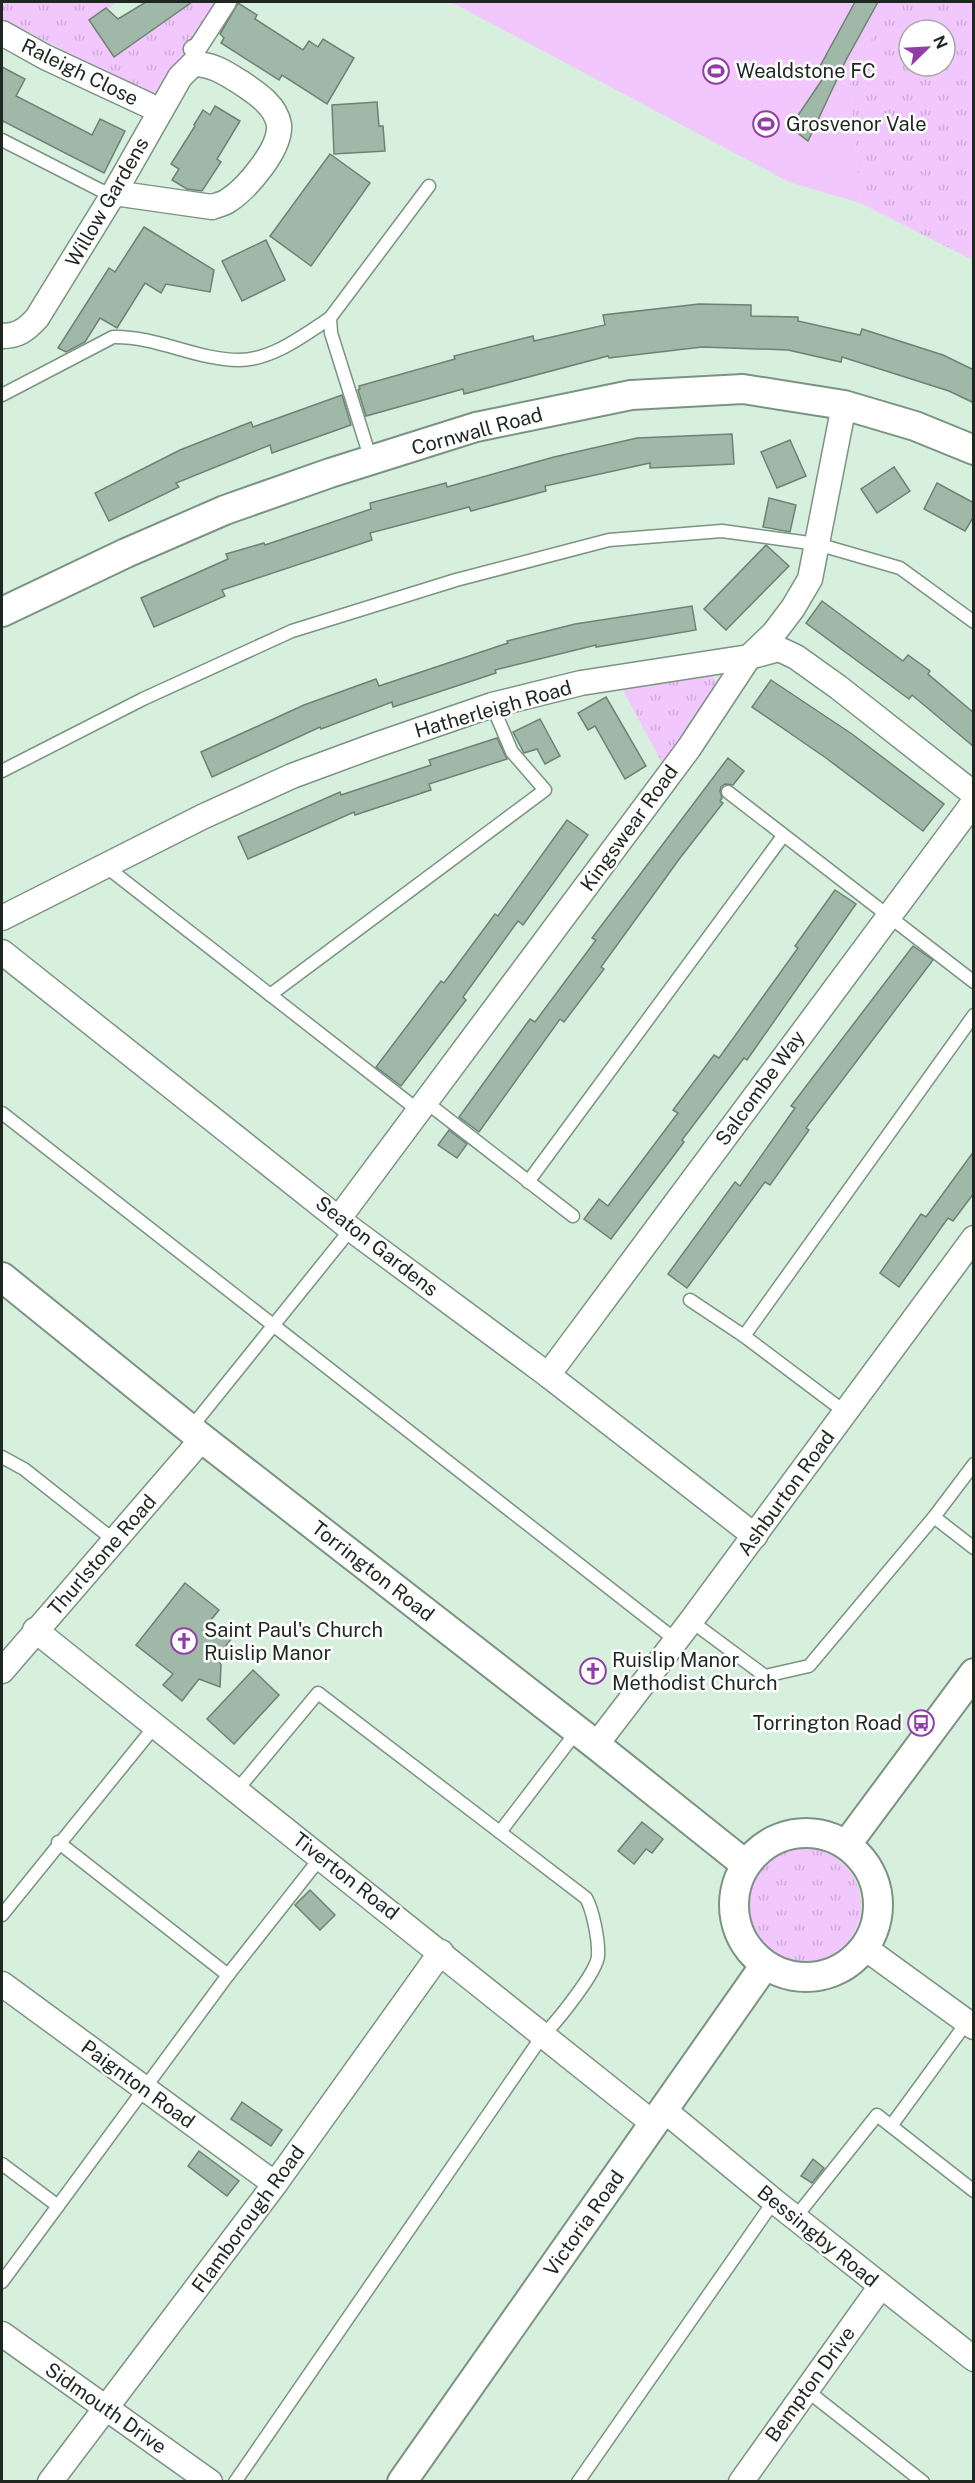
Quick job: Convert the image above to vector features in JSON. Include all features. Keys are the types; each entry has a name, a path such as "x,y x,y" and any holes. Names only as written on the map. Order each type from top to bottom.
{"street":[{"path":"114,193 212,207 226,202 252,179 275,144 279,126 273,110 244,85 200,56 198,47 227,2"},
{"name":"Raleigh Close","path":"2,33 45,57 159,112"},
{"name":"Willow Gardens","path":"2,336 15,336 27,329 37,318 114,193 180,76 200,56"},
{"name":"Cornwall Road","path":"2,612 225,510 476,427 631,395 743,389 844,405 915,426 974,450"},
{"name":"Kingswear Road","path":"345,1223 423,1107 689,748 749,657 774,633 793,608 810,579 844,405"},
{"name":"Hatherleigh Road","path":"2,918 202,817 292,776 492,705 581,683 749,657 780,649 796,657 838,687 974,794"},
{"name":"Salcombe Way","path":"548,1375 888,914 974,802"},
{"name":"Seaton Gardens","path":"2,952 345,1223 548,1375 755,1536"},
{"name":"Ashburton Road","path":"587,1738 677,1641 974,1238"},
{"name":"Torrington Road","path":"2,1277 196,1434 745,1864"},
{"name":"Thurlstone Road","path":"2,1671 35,1630 115,1541 196,1434"},
{"name":"Tiverton Road","path":"35,1630 543,2035 659,2117"},
{"path":"847,1845 974,1673"},
{"path":"801,1832 825,1834 847,1845 864,1861 875,1881 879,1904 875,1927 865,1948 849,1964 829,1974 807,1978 785,1974 765,1965 749,1950 738,1932 734,1911 734,1890 745,1864 756,1851 777,1838 801,1832"},
{"path":"865,1948 970,2024"},
{"name":"Flamborough Road","path":"50,2481 275,2184 441,1952"},
{"name":"Victoria Road","path":"402,2481 765,1965"},
{"name":"Paignton Road","path":"2,1984 275,2184"},
{"name":"Bessingby Road","path":"659,2117 774,2201 974,2359"},
{"name":"Bempton Drive","path":"741,2481 881,2286"},
{"name":"Sidmouth Drive","path":"2,2334 210,2481"}],"lane":[{"path":"2,140 100,190 114,193"},
{"path":"2,395 113,337 130,337 186,351 240,360 265,354 283,346 330,318 429,186"},
{"path":"330,318 331,333 371,460"},
{"path":"2,771 143,699 292,631 456,580 609,540 722,531 818,544 900,568 974,622"},
{"path":"270,995 545,790 512,752 492,705"},
{"path":"728,792 974,982"},
{"path":"528,1182 783,836"},
{"path":"104,865 270,995 573,1216"},
{"path":"744,1336 974,1015"},
{"path":"2,1113 677,1641"},
{"path":"196,1434 345,1223"},
{"path":"690,1300 744,1336 845,1412"},
{"path":"2,1457 24,1469 115,1541"},
{"path":"691,1622 765,1676 810,1666 934,1517 974,1464"},
{"path":"934,1517 974,1548"},
{"path":"235,2481 543,2035 593,1971 598,1957 591,1907 586,1898 318,1693 237,1790"},
{"path":"2,1915 58,1842 155,1726"},
{"path":"500,1832 587,1738"},
{"path":"58,1842 228,1975"},
{"path":"2,2282 228,1975 321,1857"},
{"path":"891,2126 970,2024"},
{"path":"795,2218 877,2115 974,2191"},
{"path":"2,2164 58,2205"},
{"path":"578,2481 774,2201"},
{"path":"805,2389 910,2477 923,2481"}],"green space":[{"path":"2,2 118,2 89,20 114,57 192,2 227,2 155,99 2,18"},
{"name":"Grosvenor Vale","path":"451,2 890,2 850,82 860,203 789,182"},
{"path":"890,2 973,2 973,260 860,203 850,82"},
{"path":"703,674 712,675 715,679 717,685 715,692 662,763 623,690"},
{"path":"804,1848 826,1853 844,1865 856,1883 861,1905 856,1927 844,1945 826,1957 804,1962 782,1957 764,1945 752,1927 747,1905 752,1883 764,1865 782,1853"}],"building":[{"path":"146,2 192,2 114,57 89,20 106,8 118,19"},
{"path":"855,2 878,2 846,60 808,141 790,127 826,74 818,70"},
{"path":"238,3 257,15 255,19 303,50 309,41 318,47 323,39 354,58 327,104 282,75 279,80 221,43 224,38 220,34"},
{"path":"2,67 25,79 16,96 92,135 100,119 125,131 104,173 3,121 2,125"},
{"path":"377,102 379,126 383,126 385,151 334,154 332,105"},
{"path":"215,106 240,121 217,159 221,162 202,191 187,189 172,180 179,169 171,164 203,110 210,115"},
{"path":"330,154 370,183 311,266 270,236"},
{"path":"144,227 214,270 210,292 166,284 161,293 145,283 117,328 100,318 85,342 66,352 58,348 109,268 115,272"},
{"path":"266,240 285,280 242,301 222,261"},
{"path":"699,304 751,305 751,316 798,317 798,321 860,335 862,329 943,355 974,370 974,403 949,391 842,357 841,362 788,350 702,347 609,358 608,356 464,394 463,389 366,416 358,390 359,386 455,359 454,356 533,336 534,341 605,325 603,315"},
{"path":"342,395 351,425 272,453 270,445 176,483 179,487 109,521 95,493 180,450 251,422 253,427"},
{"path":"732,434 734,464 650,468 650,463 545,486 546,491 471,511 469,507 370,533 372,540 222,590 225,596 154,627 141,598 228,559 226,554 264,543 265,545 371,509 370,503 446,483 447,487 554,457 637,438"},
{"path":"790,440 806,476 777,488 761,452"},
{"path":"894,467 910,491 877,513 861,489"},
{"path":"937,483 974,503 974,516 965,531 924,509"},
{"path":"769,498 796,505 790,532 763,527"},
{"path":"766,545 789,566 726,630 704,609"},
{"path":"822,601 903,661 908,655 930,671 928,674 974,713 974,747 912,695 909,699 806,623"},
{"path":"692,606 696,630 596,647 596,645 495,670 496,673 393,707 392,702 321,729 320,727 212,777 201,752 304,705 376,679 379,686 508,643 507,641 575,624"},
{"path":"771,680 852,734 944,804 923,831 826,758 752,707"},
{"path":"606,697 646,766 625,779 595,726 588,730 578,713"},
{"path":"540,719 560,756 545,764 537,749 524,753 513,732"},
{"path":"497,738 507,759 429,784 431,790 355,815 354,812 248,859 238,837 340,792 341,795 431,765 429,760"},
{"path":"728,758 744,771 733,785 725,784 721,787 720,801 723,803 601,967 604,969 564,1022 560,1019 479,1132 459,1117 530,1019 535,1022 596,940 592,938"},
{"path":"567,820 588,835 523,925 518,921 463,997 466,1000 401,1086 376,1067 441,981 444,983 495,914 498,916"},
{"path":"835,890 856,904 747,1060 744,1058 611,1239 584,1219 599,1199 608,1206 678,1113 673,1110 714,1055 719,1058 798,948 795,946"},
{"path":"913,946 933,960 806,1128 809,1130 770,1185 765,1182 687,1288 668,1274 735,1182 740,1186 795,1108 791,1106"},
{"path":"449,1130 467,1144 457,1158 438,1145"},
{"path":"974,1151 974,1193 953,1221 948,1218 899,1287 880,1273 921,1214 926,1217"},
{"name":"Saint Paul's Church Ruislip Manor","path":"185,1583 219,1610 210,1621 232,1638 217,1657 221,1665 220,1687 199,1679 182,1701 163,1685 173,1674 136,1645"},
{"path":"253,1670 279,1695 234,1744 207,1719"},
{"path":"642,1822 663,1839 652,1853 646,1849 634,1864 618,1851"},
{"path":"310,1890 335,1915 320,1930 295,1905"},
{"path":"242,2102 282,2130 271,2146 231,2119"},
{"path":"199,2151 239,2181 227,2196 188,2166"},
{"path":"813,2159 824,2168 812,2183 801,2176"}],"place":[{"name":"Wealdstone FC","path":"716,71"},
{"name":"Grosvenor Vale","path":"766,124"},
{"name":"Saint Paul's Church Ruislip Manor","path":"184,1641"},
{"name":"Ruislip Manor Methodist Church","path":"593,1671"},
{"name":"Torrington Road","path":"921,1723"}]}
